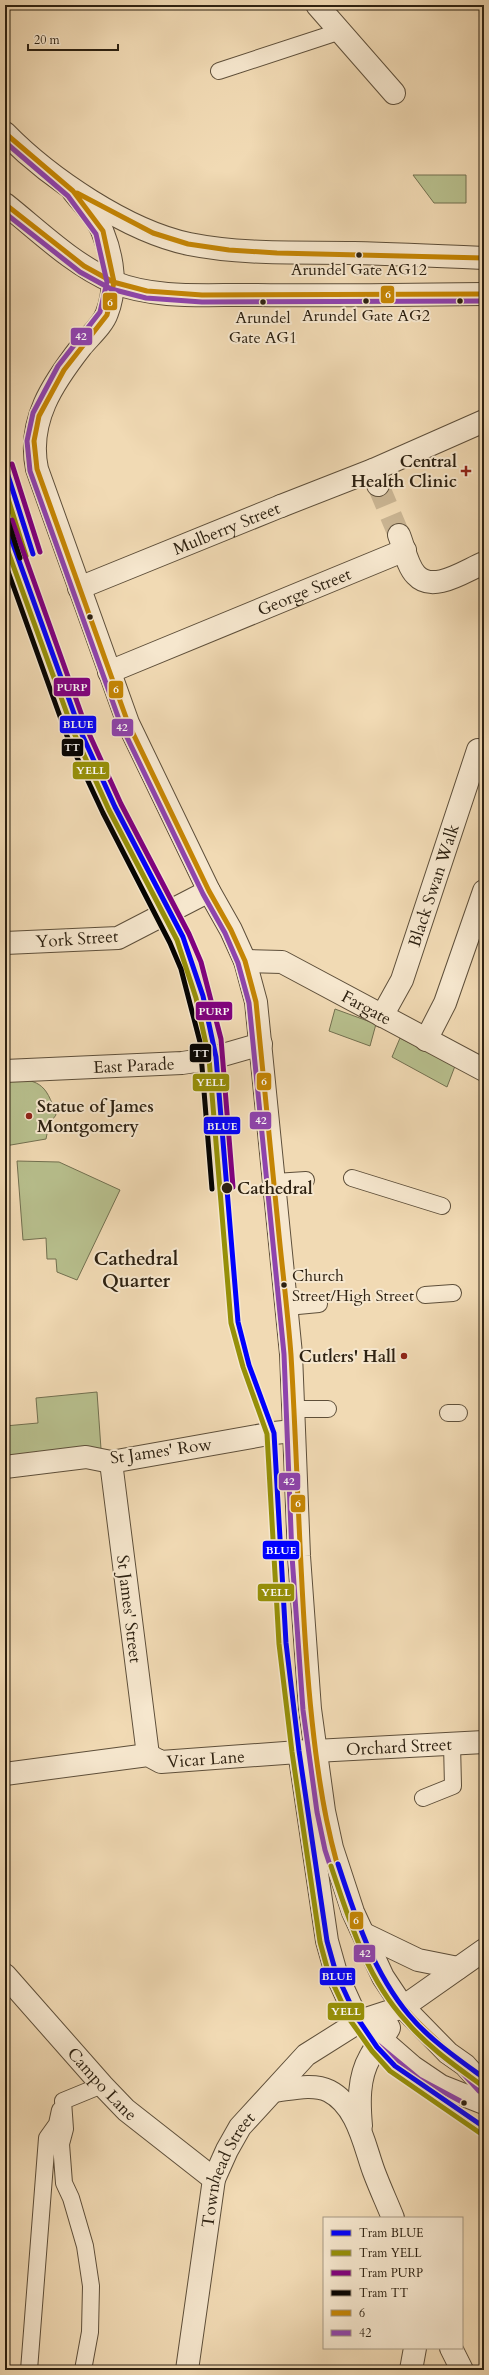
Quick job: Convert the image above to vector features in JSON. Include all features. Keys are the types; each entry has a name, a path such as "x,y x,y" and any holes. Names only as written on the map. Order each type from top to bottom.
{"street":[{"path":"317,5 338,32 394,93"},
{"path":"5,133 73,191 153,233 188,244 229,250 277,253 484,258"},
{"path":"73,191 103,232 114,282 107,315 64,370 39,416 35,428 34,454 37,468 128,723 209,891 232,930 244,961 256,1002 287,1307 294,1431 307,1751 327,1940 336,1973 360,2021 413,2067 441,2086 484,2103"},
{"path":"5,204 70,256 114,282 151,291 184,294 484,294"},
{"name":"Mulberry Street","path":"79,588 281,506 376,477 484,421"},
{"name":"George Street","path":"109,672 402,542 416,575 430,582 443,580 484,563"},
{"name":"Black Swan Walk","path":"382,1016 402,980 478,750"},
{"name":"York Street","path":"5,943 118,938 209,891"},
{"path":"426,1040 445,1003 484,891"},
{"name":"Fargate","path":"244,961 282,962 484,1070"},
{"name":"East Parade","path":"5,1071 182,1063 209,1059 261,1044"},
{"name":"St James' Row","path":"5,1467 86,1457 111,1462 274,1433 294,1431"},
{"name":"St James' Street","path":"111,1462 148,1755"},
{"name":"Orchard Street","path":"307,1751 484,1742"},
{"path":"307,1751 320,1789 332,1848 353,1912 383,1978 403,2007 448,2053 465,2065 484,2086"},
{"name":"Vicar Lane","path":"5,1774 148,1755 161,1762 307,1751"},
{"path":"364,1934 418,1960 458,1968"},
{"path":"361,2132 359,2102 363,2075 370,2057 403,2007 484,1950"},
{"name":"Campo Lane","path":"5,1975 126,2110 214,2179"},
{"name":"Townhead Street","path":"187,2370 214,2179 226,2150 240,2127 306,2055 360,2021 403,2007"},
{"path":"274,2091 311,2087 328,2091 347,2107 361,2132 374,2173 393,2217"},
{"path":"410,2370 415,2349"},
{"path":"452,2349 462,2370"}],"lane":[{"path":"219,71 338,32"},
{"path":"352,1178 357,1178 442,1206"},
{"path":"275,1182 306,1180"},
{"path":"425,1295 453,1293"},
{"path":"287,1307 318,1304"},
{"path":"293,1409 328,1409"},
{"path":"423,1798 453,1786 452,1744"},
{"path":"63,2101 102,2085"},
{"path":"29,2370 47,2138 57,2124 63,2101"},
{"path":"63,2101 65,2129 61,2144 64,2183 71,2198 85,2246 91,2286 90,2332 83,2370"}],"green space":[{"path":"413,175 466,175 466,203 434,203"},
{"path":"335,1009 376,1024 370,1046 329,1031"},
{"path":"400,1038 455,1066 447,1087 392,1057"},
{"path":"5,1079 33,1082 44,1089 56,1115 49,1124 46,1139 5,1146"},
{"path":"17,1161 59,1162 120,1190 77,1280 57,1272 56,1259 47,1259 46,1238 23,1240"},
{"path":"97,1392 101,1449 5,1461 5,1426 38,1423 36,1398"}],"tunnel":[{"path":"378,485 399,535"}],"tram line":[{"name":"PURP","path":"12,464 40,552"},
{"name":"BLUE","path":"5,466 33,554"},
{"name":"YELL","path":"5,489 26,556"},
{"name":"TT","path":"5,512 20,558"},
{"name":"PURP","path":"12,520 86,727 121,804 189,934 201,962 221,1039 233,1187"},
{"name":"BLUE","path":"5,522 80,730 115,807 183,937 203,996 216,1057 238,1322 249,1365 274,1433 286,1643 299,1751 327,1941 336,1973 356,2016 377,2047 395,2066 484,2127"},
{"name":"YELL","path":"5,543 74,733 109,810 177,940 196,998 209,1058 231,1323 243,1367 267,1434 279,1644 292,1752 320,1942 329,1975 350,2020 372,2051 390,2071 480,2133"},
{"name":"TT","path":"5,563 67,736 103,813 170,943 181,969 200,1042 212,1189"},
{"name":"BLUE","path":"338,1864 366,1943 385,1981 396,1998 426,2033 484,2078"},
{"name":"YELL","path":"331,1866 352,1928 380,1987 414,2030 432,2047 480,2084"}],"transit line":[{"name":"6","path":"5,133 73,191 103,231 114,282 107,315 64,370 39,416 34,441 37,469 128,723 209,891 231,930 245,961 256,1002 291,1355 309,1694 319,1778 326,1820 336,1861 348,1901 364,1940 383,1978 393,1994 418,2022 484,2086"},
{"name":"42","path":"5,142 68,196 96,234 107,282 100,312 58,366 33,413 27,441 30,471 121,725 203,894 225,933 238,963 249,1003 284,1354 292,1556 303,1710 317,1812 325,1850 346,1914 377,1980 398,2012 443,2058 460,2070 479,2091"},
{"name":"6","path":"77,193 153,233 188,244 229,250 277,253 484,258"},
{"name":"6","path":"5,204 84,266 113,282 147,291 202,295 484,294"},
{"name":"42","path":"5,213 80,272 111,289 146,298 202,302 484,301"},
{"name":"42","path":"355,2026 419,2079 464,2103"}],"place":[{"name":"Arundel Gate AG12","path":"359,255"},
{"name":"Arundel Gate AG2","path":"366,301"},
{"name":"Arundel Gate AG1","path":"263,302"},
{"name":"Central Health Clinic","path":"466,471"},
{"name":"Statue of James Montgomery","path":"29,1116"},
{"name":"Cathedral","path":"227,1188"},
{"name":"Church Street/High Street","path":"284,1285"},
{"name":"Cutlers' Hall","path":"404,1356"}],"district":[{"name":"Cathedral Quarter","path":"136,1270"}]}
